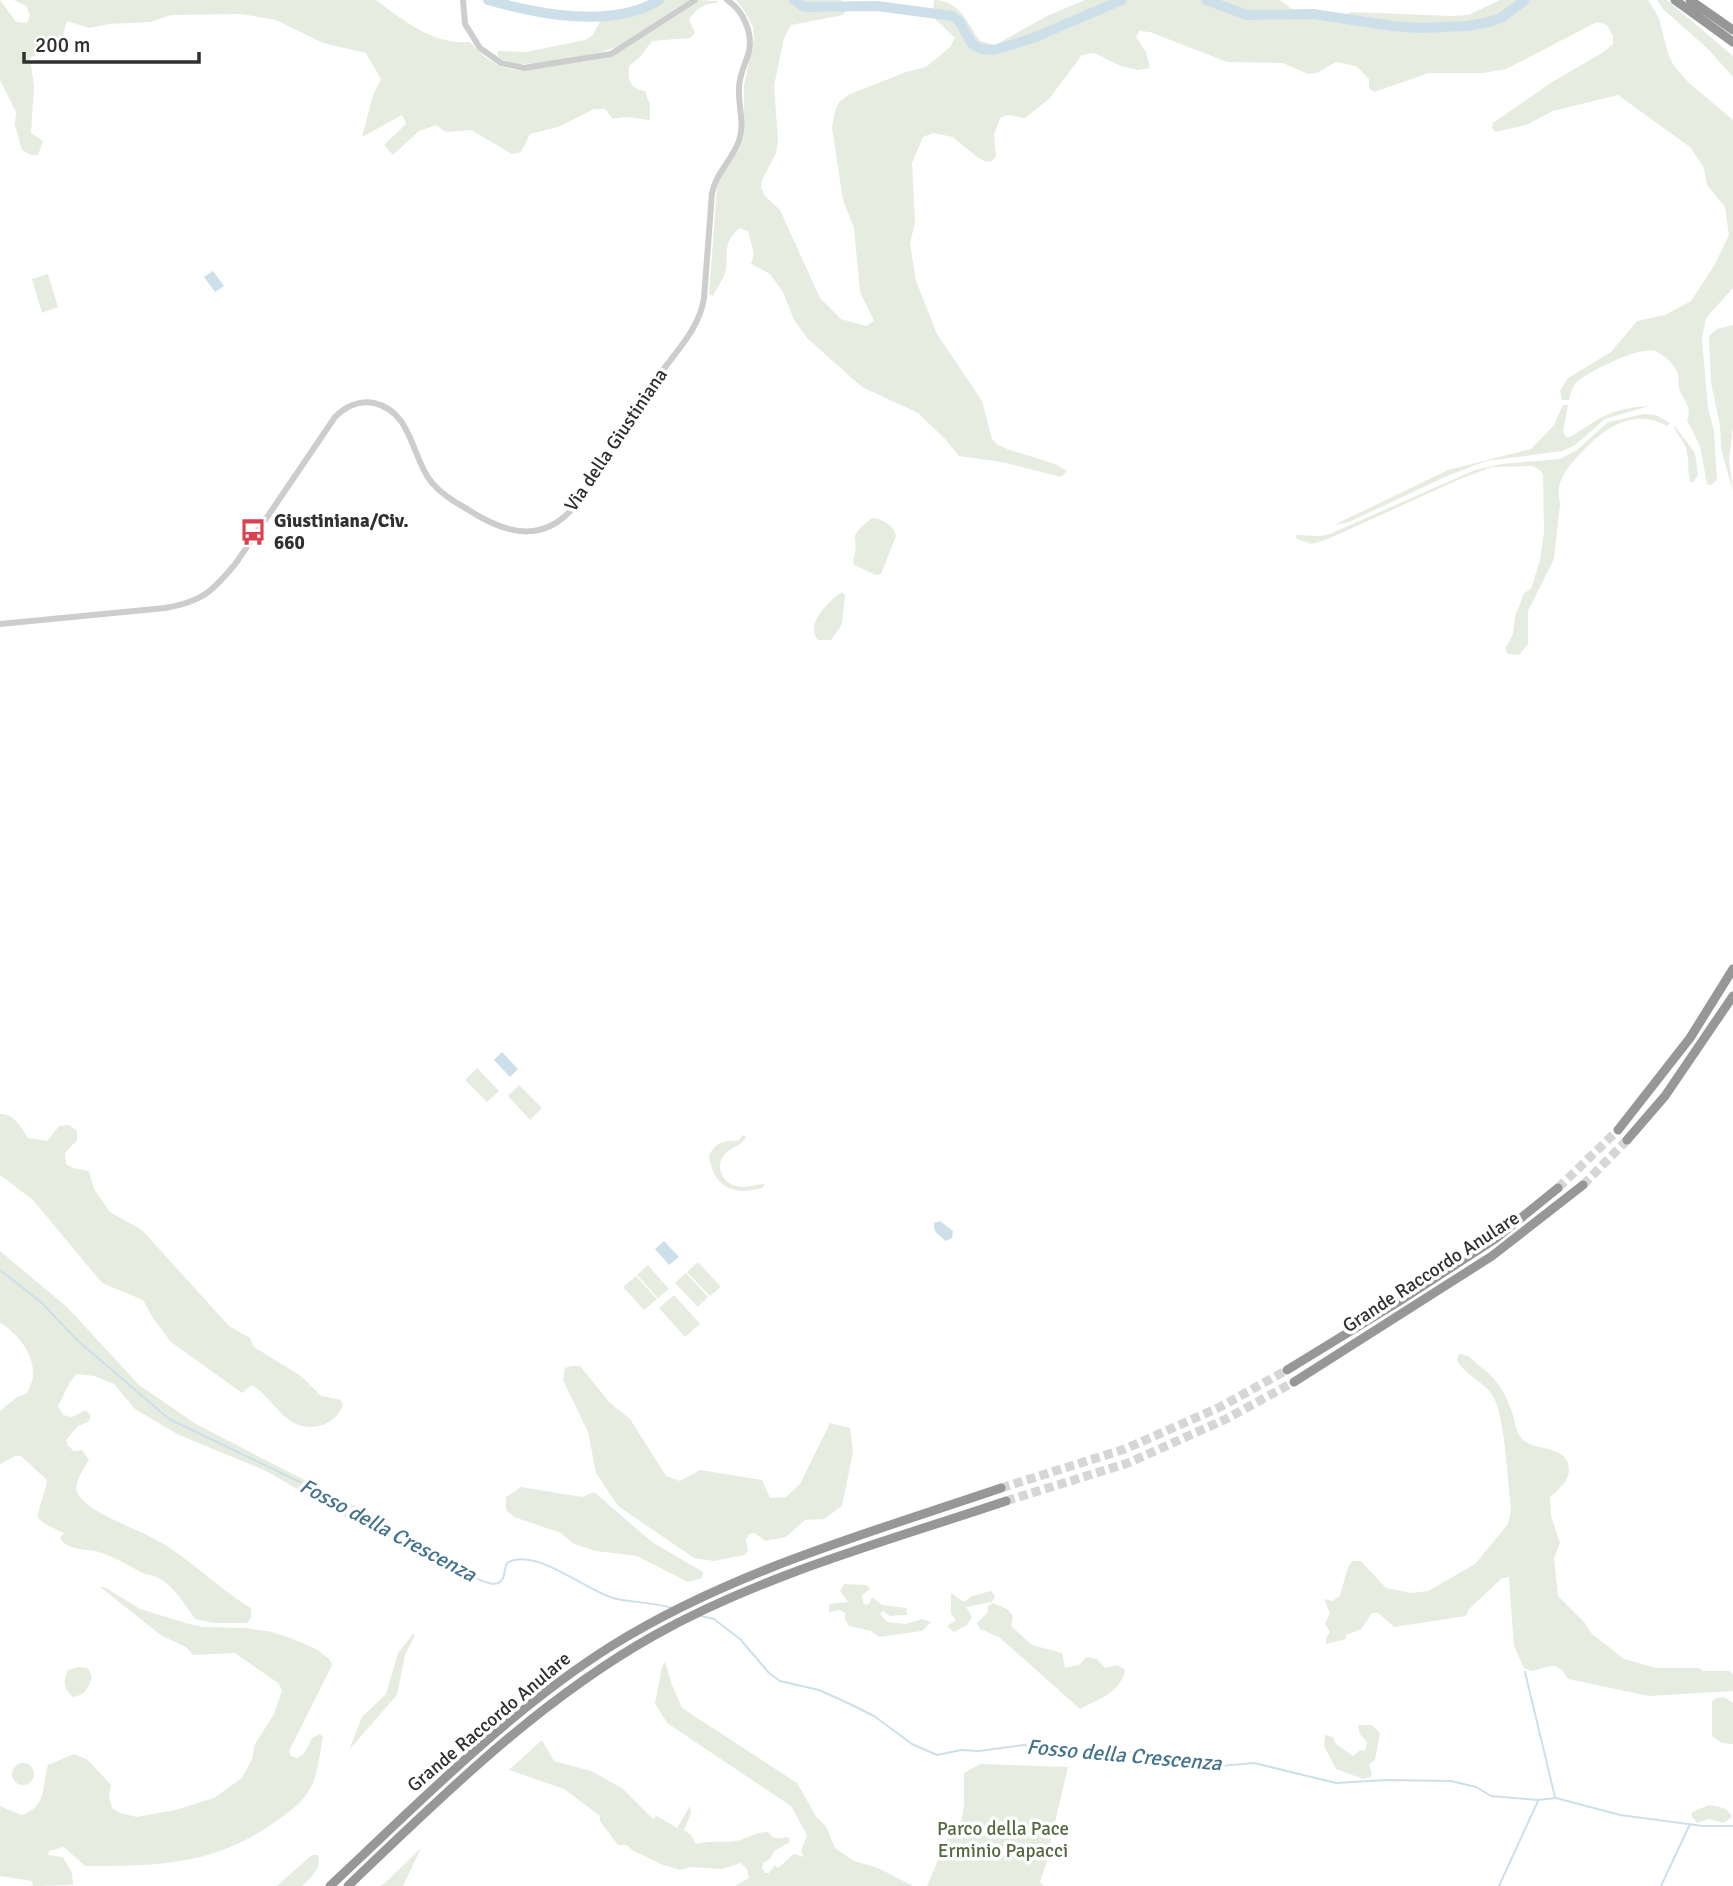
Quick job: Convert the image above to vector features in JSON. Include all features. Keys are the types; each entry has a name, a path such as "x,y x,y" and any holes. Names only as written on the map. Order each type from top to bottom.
{"highway":[{"path":"1675,0 1733,48"},
{"path":"1690,0 1733,28"},
{"path":"1699,19 1733,42"},
{"path":"1619,1130 1690,1038 1733,969"},
{"path":"1627,1140 1665,1096 1733,996"},
{"name":"Grande Raccordo Anulare","path":"1294,1382 1492,1256 1584,1185"},
{"name":"Grande Raccordo Anulare","path":"1287,1370 1494,1239 1558,1188"},
{"name":"Grande Raccordo Anulare","path":"330,1886 504,1727 573,1672 612,1646 712,1592 808,1554 1001,1488"},
{"name":"Grande Raccordo Anulare","path":"348,1886 497,1749 562,1696 620,1656 699,1612 810,1567 1006,1501"}],"street":[{"path":"463,2 466,26 480,48 501,63 524,68 611,54 695,0"},
{"name":"Via della Giustiniana","path":"0,624 165,608 185,605 203,597 236,563 335,417 346,408 363,402 381,405 398,417 429,480 443,494 478,517 503,528 527,532 549,526 565,516 580,499 657,377 691,332 702,310 712,190 740,137 740,80 750,48 742,15 736,6 727,0"}],"green space":[{"path":"0,0 16,22 27,23 30,15 26,6 14,0 376,0 431,36 456,42 470,42 485,57 501,67 521,71 607,58 697,0 718,1 701,7 691,16 689,20 695,33 690,38 652,41 629,66 631,83 645,91 650,105 650,120 628,117 613,119 605,109 594,109 558,127 530,134 521,152 512,154 471,130 446,132 436,125 419,131 393,155 384,145 406,124 402,115 362,137 373,95 381,79 366,53 323,43 276,20 241,14 171,15 150,22 89,28 67,21 62,38 42,44 38,54 30,58 34,87 31,133 43,141 38,155 31,155 22,150 15,125 16,112 0,80"},
{"path":"666,0 689,0 618,46 602,52 544,63 519,64 500,59 497,55 498,51 526,52 585,40 592,36 601,20 607,16 632,13"},
{"path":"736,0 841,0 846,9 843,15 791,25 784,38 774,86 778,140 776,153 761,187 765,196 780,210 820,298 841,319 866,326 874,321 860,292 854,228 843,200 832,128 835,111 839,102 848,95 926,67 950,47 955,38 933,17 934,0 957,8 980,41 995,45 1049,15 1085,0 1280,0 1293,10 1342,17 1351,12 1468,15 1500,0 1648,0 1659,18 1668,54 1674,66 1688,82 1733,120 1733,288 1706,318 1702,338 1708,408 1714,431 1717,480 1711,485 1707,484 1700,446 1687,420 1688,408 1679,389 1677,371 1670,361 1657,352 1629,355 1593,371 1578,381 1569,400 1562,400 1560,391 1568,378 1611,352 1637,321 1665,315 1691,301 1714,266 1729,235 1725,207 1707,185 1704,168 1690,147 1618,95 1553,111 1526,125 1495,132 1492,128 1493,123 1552,82 1613,44 1613,36 1607,25 1597,22 1506,69 1483,73 1429,73 1374,92 1369,88 1369,79 1356,66 1336,62 1317,73 1308,74 1283,63 1227,62 1150,32 1139,31 1136,37 1146,52 1150,68 1138,70 1121,66 1094,53 1082,55 1049,99 1025,118 1008,115 1000,118 994,134 996,156 992,161 986,162 977,157 953,137 933,133 923,137 912,163 915,223 910,243 916,281 937,334 982,401 992,439 1010,450 1055,464 1067,471 1061,477 1002,462 959,456 918,413 862,387 808,339 794,320 783,292 770,274 751,264 754,254 748,231 739,228 730,239 725,273 713,296 709,294 717,188 724,169 740,148 744,136 744,85 754,40 753,27"},
{"path":"1657,0 1667,0 1733,56 1733,77 1708,49 1663,9"},
{"path":"48,274 58,307 42,313 32,279"},
{"path":"1733,325 1733,427 1729,460 1733,491 1721,449 1720,425 1711,383 1709,336 1717,329"},
{"path":"1563,405 1568,405 1563,432 1566,437 1614,412 1649,406 1605,419 1575,445 1562,451 1486,461 1447,476 1349,522 1334,525 1448,470 1531,449 1554,425"},
{"path":"1644,414 1656,415 1670,423 1667,426 1643,419 1620,423 1591,443 1564,475 1559,488 1560,504 1554,559 1528,611 1528,644 1519,655 1508,654 1505,649 1513,634 1515,617 1524,593 1531,589 1540,560 1544,532 1543,475 1540,470 1532,466 1492,467 1328,539 1312,544 1297,539 1295,535 1330,534 1475,470 1502,464 1560,459 1577,450 1608,422"},
{"path":"1674,425 1695,453 1698,475 1693,482 1690,482 1687,450"},
{"path":"872,518 887,523 896,536 881,574 876,575 854,565 853,561 856,535"},
{"path":"842,592 845,595 842,624 831,640 818,640 814,634 816,620 825,607"},
{"path":"477,1068 499,1091 487,1102 465,1080"},
{"path":"519,1085 542,1108 530,1120 508,1096"},
{"path":"0,1114 14,1119 28,1138 47,1141 59,1126 69,1125 77,1131 77,1140 65,1153 66,1164 89,1171 94,1189 110,1212 142,1230 229,1326 250,1338 254,1347 301,1376 321,1396 341,1400 343,1406 336,1416 319,1426 307,1427 289,1420 252,1385 242,1393 171,1342 143,1300 102,1283 33,1200 0,1175"},
{"path":"743,1135 746,1137 744,1140 721,1159 721,1174 736,1186 765,1184 762,1188 733,1190 720,1182 711,1167 709,1156 717,1145 738,1141"},
{"path":"0,1251 67,1307 139,1385 196,1424 392,1525 391,1537 382,1538 266,1471 177,1434 135,1409 114,1384 94,1376 77,1374 58,1406 63,1415 72,1417 86,1410 91,1416 88,1422 78,1426 66,1440 68,1446 74,1451 82,1450 89,1460 76,1486 78,1494 102,1514 153,1538 179,1554 251,1608 251,1618 247,1623 214,1623 195,1619 177,1594 160,1579 105,1554 68,1546 60,1538 64,1533 38,1518 47,1480 21,1456 15,1456 0,1464 0,1411 17,1397 27,1393 32,1382 33,1368 24,1345 13,1332 0,1323"},
{"path":"698,1262 721,1287 710,1296 687,1272"},
{"path":"648,1265 669,1289 658,1298 637,1275"},
{"path":"686,1273 708,1297 698,1307 675,1283"},
{"path":"636,1276 657,1299 644,1310 623,1287"},
{"path":"674,1295 700,1324 685,1337 659,1308"},
{"path":"1459,1354 1471,1358 1501,1388 1519,1434 1525,1441 1557,1452 1567,1461 1568,1477 1550,1497 1551,1516 1560,1543 1554,1558 1558,1596 1591,1633 1624,1659 1656,1668 1730,1671 1733,1675 1733,1691 1649,1696 1568,1679 1560,1669 1553,1666 1532,1671 1524,1668 1514,1646 1509,1577 1502,1578 1468,1610 1466,1616 1394,1627 1378,1613 1372,1613 1361,1629 1346,1635 1346,1639 1326,1644 1330,1632 1325,1624 1330,1613 1324,1599 1332,1601 1340,1596 1352,1561 1361,1561 1386,1588 1411,1593 1428,1591 1475,1564 1508,1524 1511,1510 1498,1408 1486,1387 1461,1366 1457,1360"},
{"path":"580,1366 610,1403 630,1419 666,1476 680,1481 700,1470 762,1480 770,1498 786,1497 800,1484 830,1423 850,1428 853,1452 842,1506 824,1519 805,1520 786,1537 765,1541 755,1533 749,1534 746,1540 748,1551 744,1555 714,1561 694,1558 618,1506 596,1473 588,1432 563,1380 565,1368"},
{"path":"521,1487 582,1497 594,1492 652,1542 703,1572 702,1578 688,1582 637,1556 596,1551 574,1544 561,1533 514,1517 506,1510 506,1497"},
{"path":"844,1584 866,1585 870,1589 862,1595 864,1605 869,1604 872,1597 882,1605 906,1608 907,1615 890,1616 883,1611 880,1614 887,1622 905,1624 922,1619 931,1622 922,1631 879,1637 871,1631 849,1626 845,1613 840,1610 829,1612 829,1604 848,1602 840,1591"},
{"path":"99,1586 140,1609 203,1627 272,1632 318,1650 330,1660 332,1665 289,1751 291,1756 297,1758 304,1754 312,1738 320,1734 323,1737 317,1770 308,1792 295,1807 233,1846 187,1860 112,1866 85,1866 64,1847 49,1851 48,1855 63,1857 72,1873 73,1885 33,1886 32,1881 0,1876 0,1806 22,1815 36,1806 42,1795 48,1765 74,1754 88,1760 111,1785 109,1796 112,1808 137,1817 175,1810 214,1798 242,1778 252,1759 255,1744 274,1714 282,1690 278,1683 235,1653 193,1655 186,1647 162,1636"},
{"path":"991,1591 995,1596 992,1602 966,1607 972,1617 967,1625 954,1632 947,1626 956,1620 951,1614 951,1593 964,1602 972,1596"},
{"path":"993,1603 1007,1609 1013,1616 1011,1626 1032,1645 1062,1653 1065,1668 1079,1665 1086,1657 1097,1659 1105,1668 1117,1665 1125,1670 1118,1685 1107,1695 1080,1709 999,1637 980,1629 977,1623"},
{"path":"413,1634 415,1635 405,1655 397,1695 349,1750 362,1717 386,1694 398,1653"},
{"path":"665,1662 682,1708 797,1783 817,1818 826,1826 835,1848 854,1861 878,1868 913,1886 735,1886 749,1878 747,1869 740,1863 722,1869 690,1867 681,1870 663,1865 627,1845 618,1845 600,1821 600,1816 564,1789 509,1770 542,1740 554,1761 591,1771 622,1788 653,1819 657,1816 677,1828 690,1806 691,1813 684,1830 696,1844 735,1841 763,1832 776,1838 789,1838 790,1842 774,1851 770,1859 763,1863 765,1873 769,1873 775,1865 778,1868 794,1854 804,1857 801,1851 807,1835 791,1806 667,1723 655,1703"},
{"path":"88,1668 92,1677 86,1690 73,1697 66,1687 65,1678 68,1670"},
{"path":"1724,1697 1733,1703 1733,1744 1722,1743 1712,1736 1712,1701"},
{"path":"1358,1725 1372,1725 1380,1733 1375,1760 1369,1764 1372,1774 1363,1779 1336,1769 1324,1746 1325,1735 1333,1737 1336,1744 1353,1756 1360,1750 1365,1751 1367,1742 1360,1734"},
{"path":"23,1763 31,1766 34,1774 31,1782 23,1785 15,1782 12,1774 15,1766"},
{"name":"Parco della Pace Erminio Papacci","path":"980,1764 1068,1767 1040,1882 1044,1886 927,1886 946,1841 962,1819 964,1773"},
{"path":"1709,1805 1726,1809 1732,1817 1723,1823 1709,1819 1697,1823 1691,1815 1692,1812"},
{"path":"421,1848 403,1886 381,1886 386,1882"},
{"path":"312,1855 318,1855 317,1868 302,1886 277,1886"}],"water":[{"path":"213,271 224,286 215,292 204,277"},
{"path":"502,1052 518,1069 510,1077 494,1060"},
{"path":"940,1221 953,1231 952,1238 946,1241 934,1229 934,1223"},
{"path":"664,1241 679,1257 669,1265 655,1249"}],"waterway":[{"path":"488,0 529,10 575,16 620,14 659,0"},
{"path":"794,0 804,7 877,6 952,16 959,21 972,44 982,49 994,50 1033,38 1122,0"},
{"path":"1206,0 1247,15 1313,14 1421,28 1489,22 1501,18 1525,0"},
{"name":"Fosso della Crescenza","path":"0,1270 42,1303 77,1340 169,1419 306,1485 473,1577 491,1584 499,1583 507,1563 518,1559 531,1560 545,1564 613,1598 672,1608"},
{"name":"Fosso della Crescenza","path":"701,1616 714,1619 740,1639 769,1673 780,1681 819,1690 850,1704 874,1716 912,1744 937,1755 961,1750 979,1751 1024,1745 1072,1755 1102,1751 1159,1754 1187,1764 1209,1767 1254,1763 1336,1783 1386,1780 1451,1781 1476,1787 1491,1796 1538,1800 1556,1798 1620,1815 1703,1826 1733,1826"},
{"path":"1525,1672 1555,1797"},
{"path":"1499,1886 1538,1801"},
{"path":"1661,1886 1690,1824"}],"tunnel":[{"path":"1558,1188 1618,1130"},
{"path":"1583,1185 1627,1140"},
{"path":"1001,1488 1125,1449 1220,1407 1287,1370"},
{"path":"1006,1501 1128,1463 1226,1419 1294,1382"}],"place":[{"name":"Giustiniana/Civ. 660","path":"253,532"}]}
